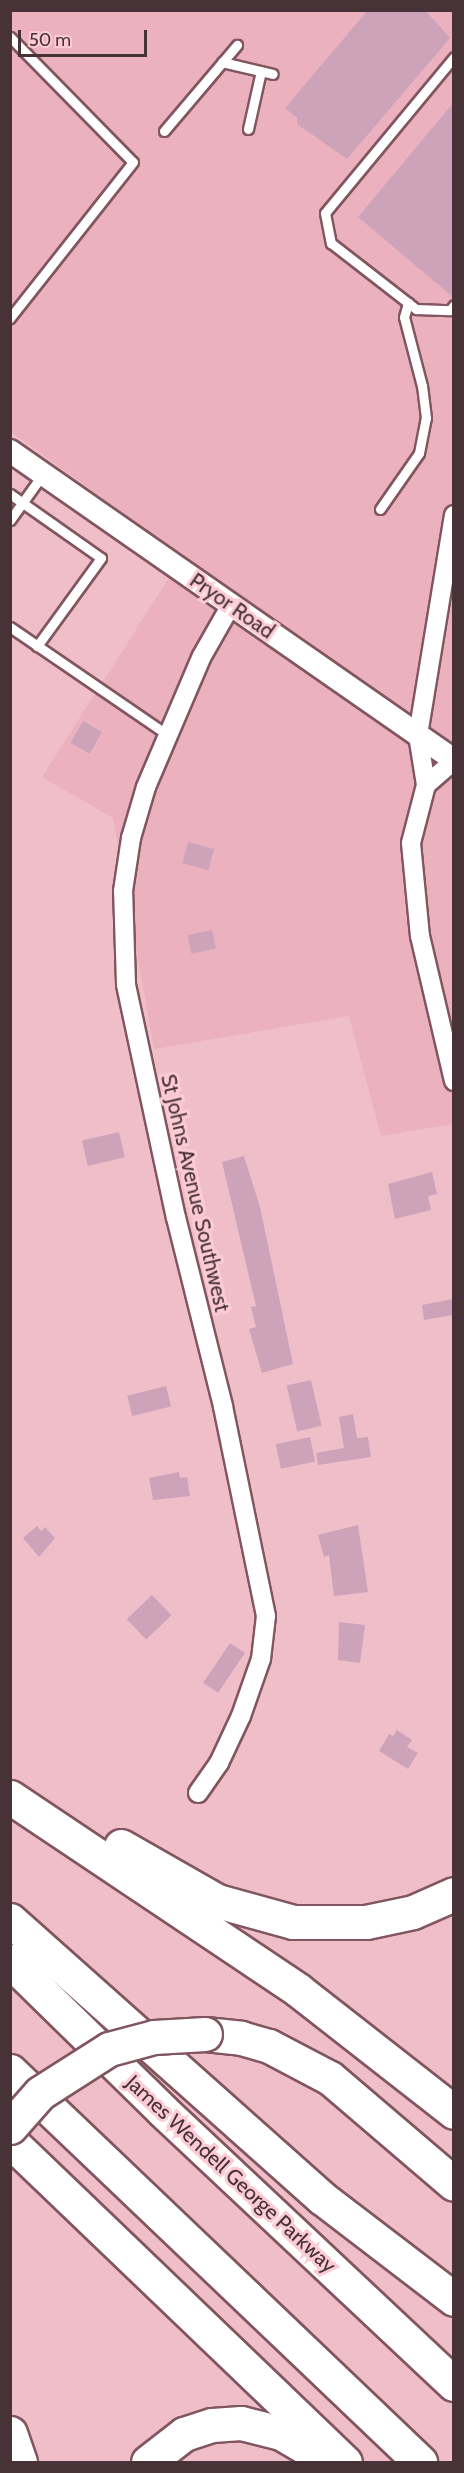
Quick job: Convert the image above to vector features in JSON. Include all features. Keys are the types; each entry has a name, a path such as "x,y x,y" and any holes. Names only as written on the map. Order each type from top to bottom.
{"highway":[{"path":"10,1778 196,1891 258,1915 309,1924 366,1922 413,1912 453,1894"},
{"path":"10,1797 298,1990 453,2112"},
{"path":"10,1920 322,2198 453,2299"},
{"name":"James Wendell George Parkway","path":"10,1961 163,2111 453,2384"},
{"path":"10,2127 40,2093 109,2049 154,2037 206,2034 241,2038 269,2046 330,2078 453,2184"},
{"path":"10,2071 420,2463"},
{"path":"10,2141 345,2463"},
{"path":"148,2463 184,2434 212,2425 241,2423 281,2433 331,2463"},
{"path":"10,2433 20,2463"}],"street":[{"name":"Pryor Road","path":"10,451 453,760"},
{"path":"453,515 418,735 426,785 411,843 420,936 453,1073"},
{"name":"St Johns Avenue Southwest","path":"198,1793 219,1763 241,1716 261,1659 266,1616 223,1406 176,1218 126,984 123,891 131,838 168,735 202,656 231,605"},
{"path":"426,785 453,760"}],"lane":[{"path":"10,37 133,162 10,318"},
{"path":"164,131 237,45"},
{"path":"453,57 325,213 331,243 416,309 450,310 453,305"},
{"path":"222,63 273,74"},
{"path":"248,129 261,71"},
{"path":"380,509 419,453 426,418 422,386 404,317 408,303"},
{"path":"10,520 43,474"},
{"path":"10,494 100,558 37,646"},
{"path":"10,627 168,735"}],"shaded area":[{"path":"11,11 453,11 453,1124 381,1136 349,1016 154,1049 113,818 42,777 183,556 11,432"}],"building":[{"path":"368,10 425,10 450,38 347,159 297,124 297,118 285,108"},
{"path":"453,103 453,297 358,217"},
{"path":"83,721 102,732 90,754 70,743"},
{"path":"188,842 214,849 208,870 182,863"},
{"path":"212,930 216,949 191,954 188,935"},
{"path":"119,1132 125,1157 88,1166 82,1141"},
{"path":"244,1156 260,1207 293,1364 262,1373 249,1329 256,1327 251,1307 256,1306 222,1162"},
{"path":"432,1172 437,1194 428,1196 431,1210 395,1219 388,1184"},
{"path":"453,1299 453,1315 424,1320 422,1305"},
{"path":"311,1380 322,1426 297,1431 287,1386"},
{"path":"166,1386 171,1406 132,1416 127,1396"},
{"path":"353,1414 357,1438 368,1437 371,1457 318,1465 316,1453 344,1448 339,1417"},
{"path":"310,1437 315,1461 281,1469 276,1444"},
{"path":"179,1472 180,1478 187,1477 190,1496 153,1500 149,1478"},
{"path":"358,1525 368,1592 334,1596 329,1555 324,1557 318,1535"},
{"path":"37,1526 41,1531 45,1527 55,1538 39,1557 23,1538"},
{"path":"152,1595 171,1615 146,1639 127,1619"},
{"path":"339,1622 365,1625 360,1663 338,1660"},
{"path":"230,1643 245,1653 218,1693 203,1683"},
{"path":"397,1730 412,1740 407,1747 418,1753 408,1769 379,1751 389,1734 393,1736"}]}
